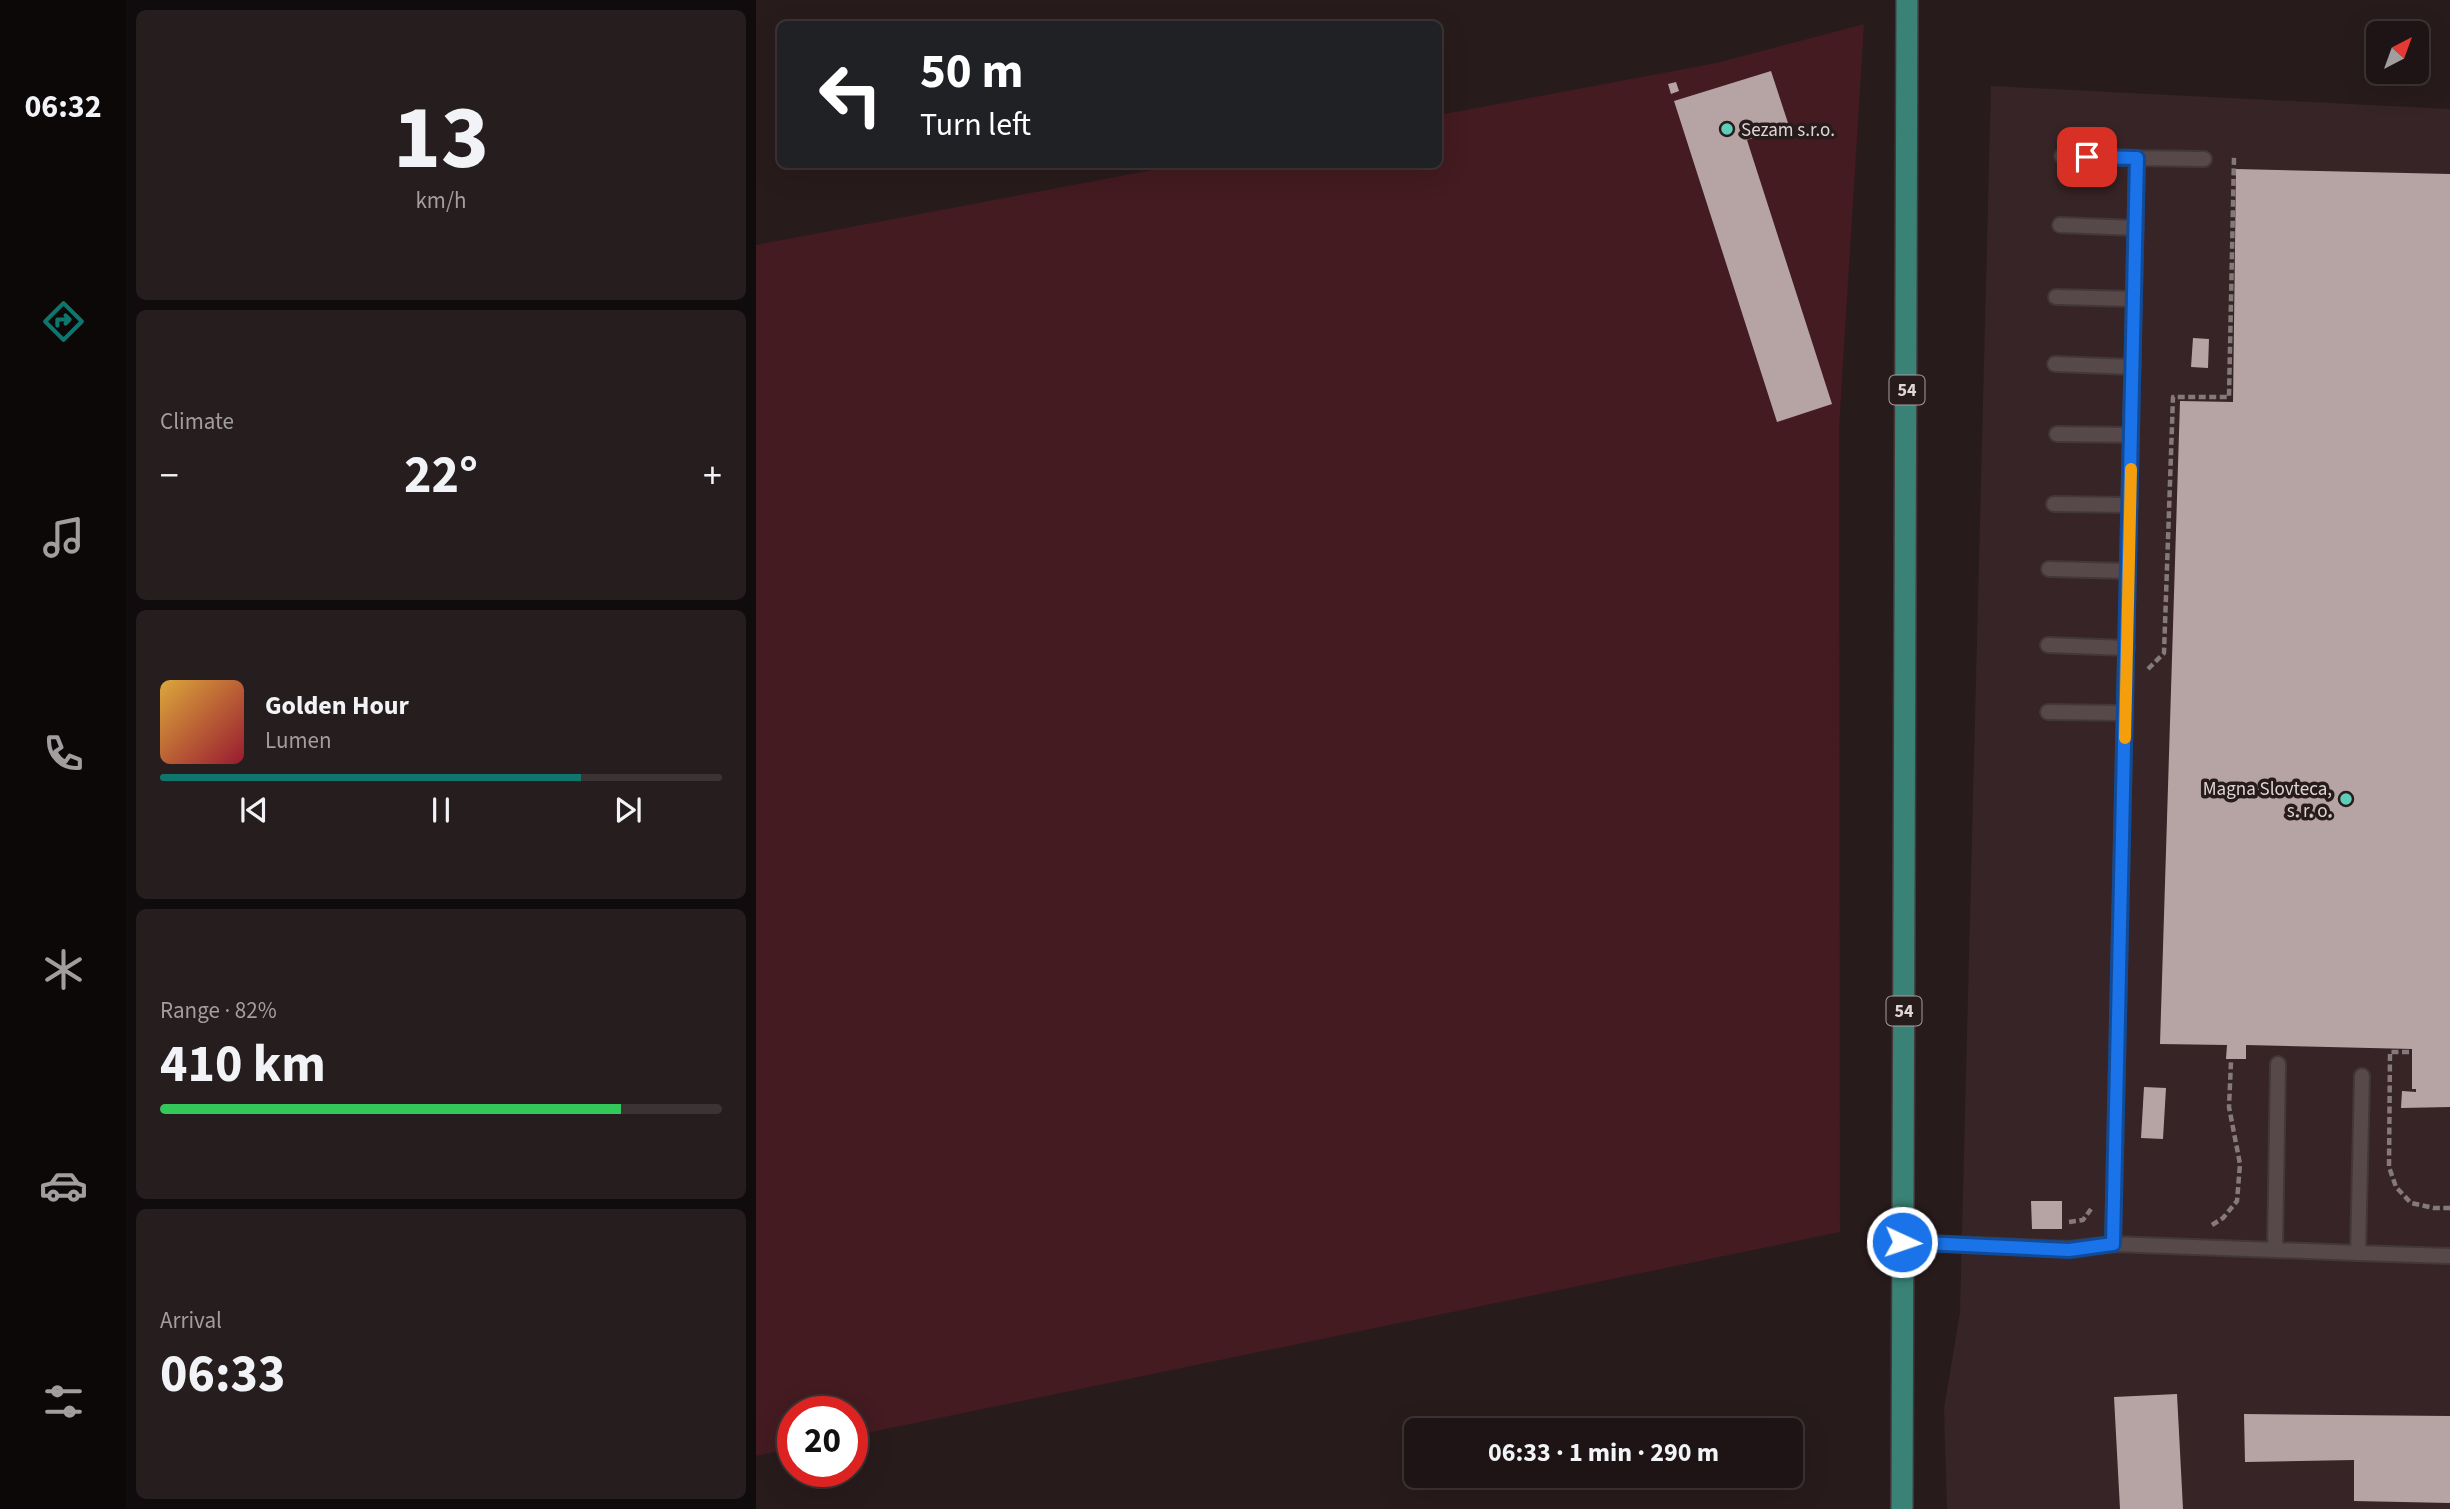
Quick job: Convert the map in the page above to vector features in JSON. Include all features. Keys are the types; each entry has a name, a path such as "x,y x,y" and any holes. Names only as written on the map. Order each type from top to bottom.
{"main road":[{"name":"54","path":"1902,1509 1907,0"}],"lane":[{"path":"2062,156 2204,159"},
{"path":"2113,1244 2137,158"},
{"path":"2060,225 2136,228"},
{"path":"2056,297 2134,299"},
{"path":"2055,364 2133,367"},
{"path":"2057,433 2131,435"},
{"path":"2054,504 2130,505"},
{"path":"2049,569 2128,571"},
{"path":"2048,645 2127,648"},
{"path":"2048,712 2125,713"},
{"path":"2274,1250 2278,1064"},
{"path":"2358,1253 2362,1076"},
{"path":"1902,1242 2069,1250 2113,1244 2450,1256"}],"path":[{"path":"2141,676 2165,653 2173,397 2229,397 2234,157"},
{"path":"2409,1052 2390,1052 2389,1167 2396,1187 2411,1203 2450,1208"},
{"path":"2208,1226 2223,1218 2237,1201 2240,1164 2229,1107 2231,1062"},
{"path":"2069,1222 2082,1220 2092,1208 2093,1186 2115,1187"}],"shaded area":[{"path":"1864,24 1839,428 1840,1232 868,1433 868,1396 777,1396 777,1451 756,1456 756,245 1163,168 1442,168 1442,114 1716,63"},
{"path":"1991,86 2450,109 2450,1509 1947,1509 1944,1409 1960,1312"}],"building":[{"path":"1771,71 1789,126 1747,140 1832,404 1777,422 1674,101"},
{"path":"1676,82 1679,91 1671,94 1668,84"},
{"path":"2236,169 2450,174 2450,1107 2401,1108 2402,1091 2416,1092 2416,1089 2412,1089 2412,1049 2246,1045 2246,1059 2226,1059 2227,1045 2160,1044 2180,401 2233,402"},
{"path":"2193,338 2209,339 2208,368 2191,367"},
{"path":"2144,1087 2166,1088 2163,1139 2141,1138"},
{"path":"2031,1201 2062,1201 2062,1229 2032,1229"},
{"path":"2177,1394 2183,1509 2120,1509 2114,1397"},
{"path":"2244,1414 2450,1416 2450,1503 2354,1501 2354,1460 2245,1462"}],"slow traffic":[{"path":"2125,738 2131,469"}],"place":[{"name":"Sezam s.r.o.","path":"1727,129"},
{"name":"Magna Slovteca, s. r. o.","path":"2346,799"}],"route":[{"path":"1902,1242 2069,1250 2113,1244 2137,158 2087,157"}]}
